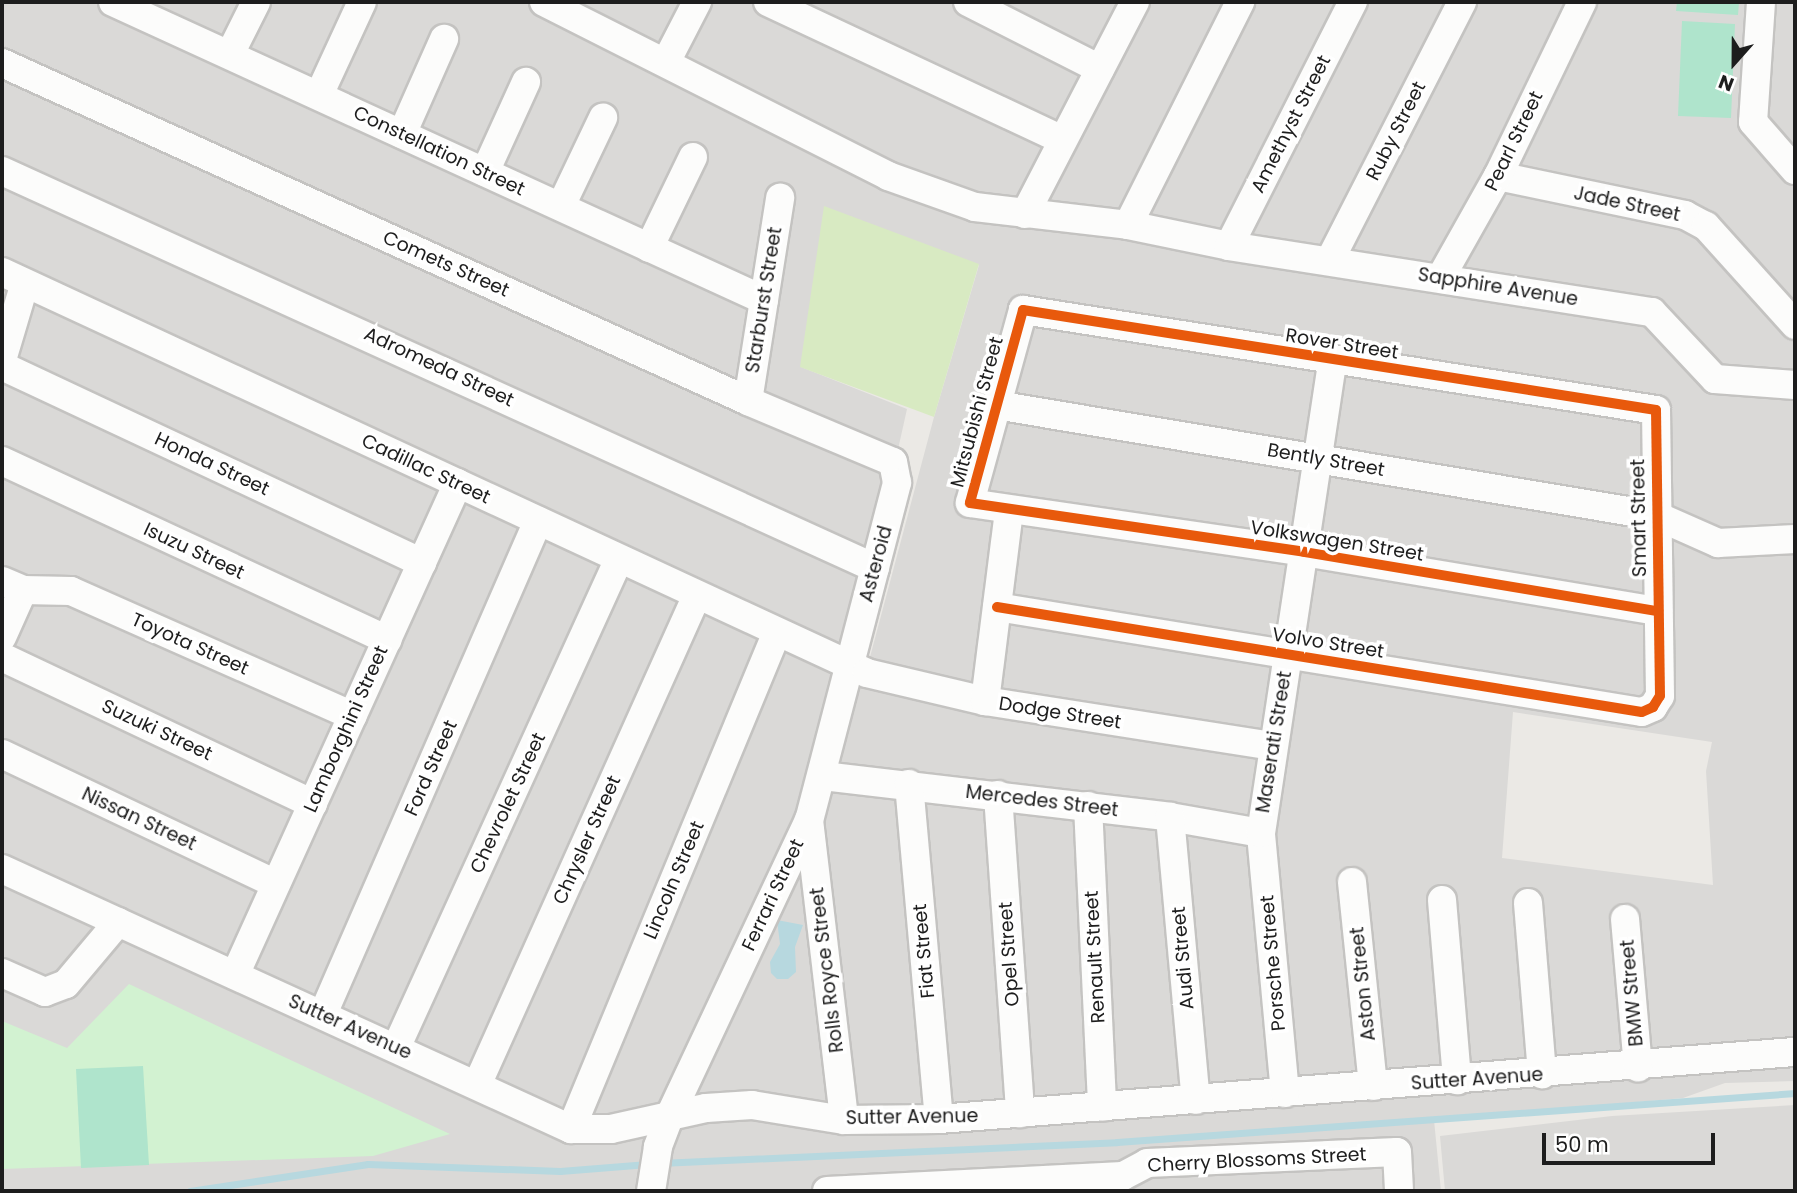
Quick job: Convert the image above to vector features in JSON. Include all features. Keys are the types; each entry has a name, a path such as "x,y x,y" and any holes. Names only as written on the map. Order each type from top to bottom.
{"street":[{"name":"Constellation Street","path":"113,2 764,300"},
{"path":"230,54 256,2"},
{"path":"319,95 362,2"},
{"name":"Sapphire Avenue","path":"544,2 888,176 975,207 1128,225 1229,246 1652,312 1715,379 1795,385"},
{"path":"666,62 696,2"},
{"path":"768,2 1062,140"},
{"path":"968,2 1100,69"},
{"path":"1025,214 1135,2"},
{"path":"1128,225 1240,2"},
{"name":"Amethyst Street","path":"1229,246 1353,2"},
{"name":"Ruby Street","path":"1330,260 1462,2"},
{"name":"Pearl Street","path":"1441,278 1498,176 1582,2"},
{"path":"1761,2 1753,122 1795,170"},
{"path":"402,134 444,39"},
{"name":"Comets Street","path":"2,62 748,401 893,462"},
{"path":"485,172 526,82"},
{"path":"561,206 603,118"},
{"path":"649,248 693,157"},
{"name":"Adromeda Street","path":"2,171 875,568"},
{"name":"Jade Street","path":"1498,176 1685,215 1706,226 1795,325"},
{"name":"Starburst Street","path":"748,401 780,198"},
{"path":"2,363 13,277"},
{"name":"Cadillac Street","path":"13,277 849,665"},
{"name":"Rover Street","path":"1023,310 1332,361 1656,410"},
{"name":"Mitsubishi Street","path":"1009,512 970,503 1023,310"},
{"name":"Maserati Street","path":"1261,833 1332,361"},
{"name":"Honda Street","path":"2,363 422,562"},
{"name":"Bently Street","path":"996,405 1657,516 1718,543 1795,539"},
{"name":"Smart Street","path":"1653,707 1660,696 1656,410"},
{"name":"Isuzu Street","path":"2,461 387,640"},
{"name":"Asteroid","path":"849,665 897,483 893,462"},
{"name":"Lamborghini Street","path":"235,975 458,483"},
{"path":"985,701 1009,512"},
{"name":"Volkswagen Street","path":"1009,512 1304,552 1658,611"},
{"name":"Ford Street","path":"323,1014 538,521"},
{"name":"Chevrolet Street","path":"396,1048 619,559"},
{"path":"2,637 12,585"},
{"name":"Toyota Street","path":"12,585 71,591 353,716"},
{"name":"Chrysler Street","path":"477,1085 697,595"},
{"name":"Volvo Street","path":"998,607 1642,712 1653,707"},
{"name":"Lincoln Street","path":"571,1129 777,632"},
{"name":"Suzuki Street","path":"2,657 313,804"},
{"name":"Dodge Street","path":"849,665 985,701 1273,746"},
{"name":"Ferrari Street","path":"651,1189 659,1147 670,1115 809,820 823,776 849,665"},
{"name":"Nissan Street","path":"2,754 276,884"},
{"name":"Mercedes Street","path":"823,776 1088,806 1261,833"},
{"name":"Fiat Street","path":"909,784 939,1119"},
{"name":"Opel Street","path":"998,795 1020,1113"},
{"name":"Renault Street","path":"1088,806 1102,1107"},
{"name":"Audi Street","path":"1170,817 1196,1100"},
{"name":"Rolls Royce Street","path":"809,820 844,1120"},
{"name":"Porsche Street","path":"1261,833 1285,1093"},
{"name":"Sutter Avenue","path":"2,869 571,1129 611,1129 670,1115 752,1105 844,1120 939,1119 1638,1067 1795,1052"},
{"name":"Aston Street","path":"1352,882 1373,1086"},
{"path":"1442,900 1457,1080"},
{"path":"1528,904 1542,1074"},
{"name":"BMW Street","path":"1625,919 1638,1067"},
{"path":"2,973 45,992 65,984 118,922"},
{"name":"Cherry Blossoms Street","path":"827,1191 1124,1184 1147,1163 1396,1152 1399,1191"}],"shaded area":[{"path":"2,2 1795,2 1795,1081 1725,1083 1683,1098 1434,1120 1441,1191 2,1191","holes":["979,265 934,417 866,672 850,665 907,409 801,367","1513,712 1712,742 1706,771 1713,885 1502,858"]},
{"path":"1795,1105 1795,1191 1445,1191 1440,1136 1612,1116"}],"green space":[{"path":"1677,2 1739,2 1738,15 1676,11"},
{"path":"1682,21 1735,24 1731,118 1678,116"},
{"path":"824,206 979,264 934,417 800,367"},
{"path":"129,984 450,1134 373,1156 2,1169 2,1021 67,1048"},
{"path":"143,1066 149,1165 81,1168 76,1069"}],"water":[{"path":"777,920 803,925 795,947 796,972 788,979 777,979 771,973 770,962 780,944"}],"waterway":[{"path":"660,1163 1117,1142 1795,1093"},
{"path":"190,1191 368,1164 560,1171 648,1164"}],"cycle path":[{"path":"997,607 1642,712 1653,707 1660,696 1656,410 1023,310 970,503 1304,552 1658,611"}]}
